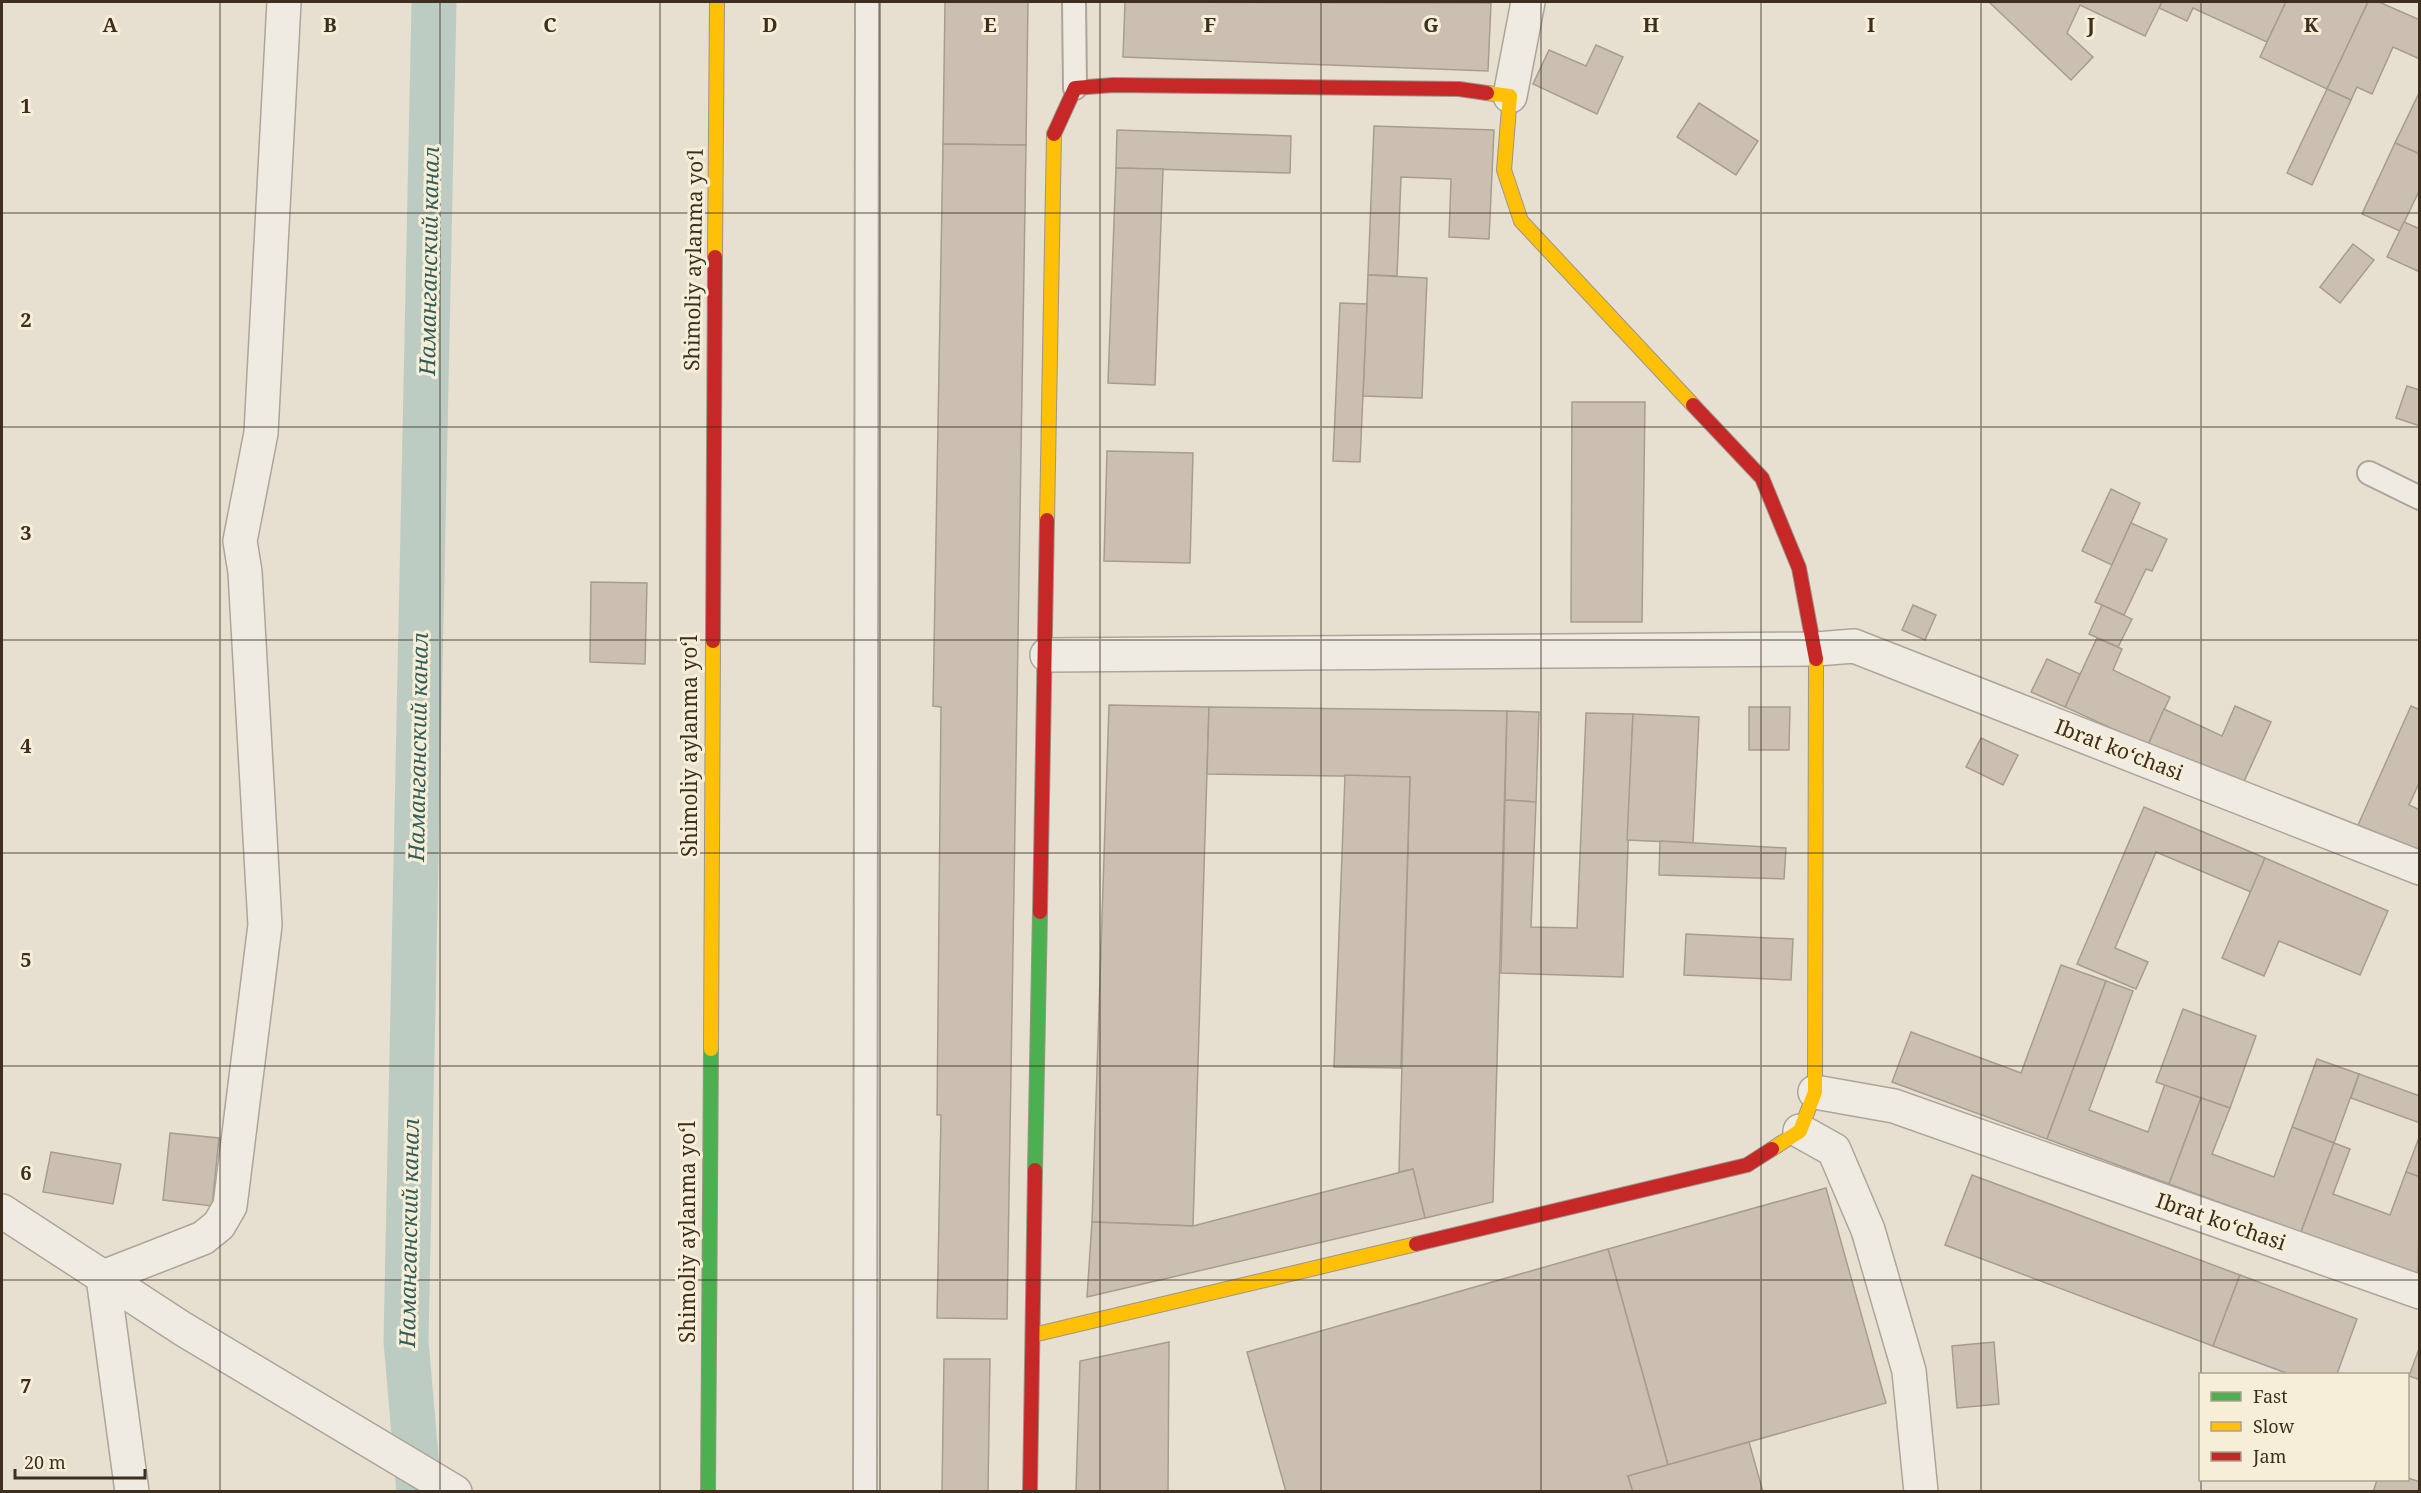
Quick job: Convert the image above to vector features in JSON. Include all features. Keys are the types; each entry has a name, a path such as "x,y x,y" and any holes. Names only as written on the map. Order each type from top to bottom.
{"street":[{"path":"103,1277 203,1238 219,1225 230,1206 265,925 245,572 240,541 261,433 284,2"},
{"name":"Shimoliy aylanma yoʻl","path":"708,1491 717,2"},
{"path":"1033,1335 1747,1165 1800,1131 1815,1092 1816,649 1799,568 1762,478 1521,221 1504,170 1510,96 1528,2"},
{"path":"1030,1491 1047,655 1053,135 1075,88 1113,85 1459,89 1510,96"},
{"name":"Ibrat koʻchasi","path":"1047,655 1816,649 1854,646 2420,868"},
{"name":"Ibrat koʻchasi","path":"1815,1092 1894,1106 2420,1292"},
{"path":"1800,1131 1834,1150 1868,1230 1909,1371 1921,1491"},
{"path":"2,1211 183,1329 455,1491"},
{"path":"103,1277 132,1491"}],"lane":[{"path":"865,1491 867,2"},
{"path":"1074,2 1075,88"},
{"path":"2369,473 2420,498"}],"building":[{"path":"945,2 1028,2 1026,145 943,144"},
{"path":"1125,2 1491,3 1488,71 1123,57"},
{"path":"1989,2 2162,2 2145,36 2080,5 2067,33 2093,57 2071,80"},
{"path":"2162,2 2286,2 2267,42 2193,8 2187,21 2159,8"},
{"path":"2286,2 2368,2 2327,89 2260,57"},
{"path":"2368,2 2379,2 2420,20 2420,59 2393,47 2372,94 2357,87 2351,100 2327,89"},
{"path":"1596,45 1623,57 1597,114 1533,84 1549,50 1586,66"},
{"path":"2327,89 2351,100 2312,185 2287,173"},
{"path":"2420,91 2420,154 2395,143"},
{"path":"1699,103 1758,141 1736,175 1677,137"},
{"path":"1374,126 1494,130 1489,239 1449,237 1451,179 1401,177 1397,276 1368,275"},
{"path":"1117,130 1291,136 1290,173 1116,168"},
{"path":"2395,143 2420,154 2420,189 2400,231 2362,214"},
{"path":"943,144 1026,145 1007,1319 937,1318 941,1115 937,1115 941,707 933,706"},
{"path":"1116,168 1163,169 1155,385 1108,383"},
{"path":"2404,222 2420,229 2420,272 2387,257"},
{"path":"2353,244 2374,260 2340,303 2320,287"},
{"path":"1368,275 1427,278 1422,398 1363,396"},
{"path":"1340,303 1367,304 1360,462 1333,461"},
{"path":"2407,386 2420,390 2420,426 2396,418"},
{"path":"1572,402 1645,402 1642,622 1571,622"},
{"path":"1107,451 1193,453 1190,563 1104,561"},
{"path":"2111,489 2140,503 2112,565 2082,551"},
{"path":"2131,523 2167,539 2152,571 2146,569 2124,615 2095,602"},
{"path":"591,582 647,583 645,664 590,662"},
{"path":"1913,605 1936,615 1925,640 1902,630"},
{"path":"2102,605 2132,619 2118,647 2089,634"},
{"path":"2097,638 2122,649 2113,670 2170,697 2148,745 2065,707"},
{"path":"2047,659 2080,674 2065,707 2031,692"},
{"path":"1109,705 1209,707 1193,1226 1092,1222"},
{"path":"2235,706 2271,722 2241,788 2148,745 2164,709 2222,736"},
{"path":"2411,706 2420,710 2420,781 2409,805 2420,810 2420,852 2358,825"},
{"path":"1209,707 1507,711 1493,1202 1425,1218 1413,1169 1399,1172 1410,777 1207,774"},
{"path":"1749,707 1790,707 1789,750 1749,750"},
{"path":"1507,711 1539,712 1536,802 1505,800"},
{"path":"1586,713 1633,714 1623,977 1501,973 1505,800 1536,802 1531,927 1577,928"},
{"path":"1633,714 1699,717 1693,843 1627,840"},
{"path":"1981,738 2018,755 2003,785 1966,767"},
{"path":"1345,775 1410,777 1401,1068 1334,1067"},
{"path":"2144,807 2265,858 2251,892 2156,852 2115,948 2148,962 2136,989 2077,964"},
{"path":"1660,841 1786,848 1784,879 1659,875"},
{"path":"2265,858 2388,911 2360,975 2279,941 2264,976 2222,958"},
{"path":"1686,934 1793,939 1791,980 1684,975"},
{"path":"2061,965 2106,981 2047,1139 1892,1082 1911,1032 2021,1073"},
{"path":"2106,981 2133,991 2089,1110 2148,1132 2165,1084 2201,1098 2169,1184 2047,1139"},
{"path":"2183,1009 2256,1036 2230,1108 2156,1082"},
{"path":"2317,1059 2359,1074 2334,1143 2292,1127"},
{"path":"2359,1074 2420,1096 2420,1123 2351,1098"},
{"path":"2201,1098 2230,1108 2212,1154 2274,1177 2292,1127 2334,1143 2301,1232 2169,1184"},
{"path":"170,1133 219,1138 212,1206 163,1200"},
{"path":"2420,1135 2420,1177 2406,1172"},
{"path":"2334,1143 2350,1149 2333,1194 2390,1215 2406,1172 2420,1177 2418,1275 2301,1232"},
{"path":"51,1152 121,1164 113,1204 43,1192"},
{"path":"1413,1169 1425,1218 1087,1297 1092,1222 1193,1226"},
{"path":"1972,1175 2240,1275 2213,1346 1945,1245"},
{"path":"1826,1188 1886,1403 1668,1465 1608,1249"},
{"path":"1608,1249 1668,1465 1628,1476 1633,1492 1286,1492 1247,1352"},
{"path":"2240,1275 2357,1319 2337,1373 2286,1373 2213,1346"},
{"path":"1169,1342 1168,1492 1076,1492 1080,1361"},
{"path":"1994,1342 1999,1404 1957,1408 1952,1346"},
{"path":"2420,1346 2420,1380 2409,1376"},
{"path":"944,1359 990,1359 988,1492 942,1492"},
{"path":"1749,1442 1763,1492 1633,1492 1628,1476"},
{"path":"2409,1478 2420,1482 2420,1492 2373,1492 2377,1481 2409,1481"}],"waterway":[{"name":"Наманганский канал","path":"419,1492 406,1341 434,2"}],"traffic: fast":[{"path":"1035,1170 1040,912"},
{"path":"708,1492 711,1049"}],"traffic: slow":[{"path":"715,257 717,2"},
{"path":"1487,93 1510,96 1504,170 1521,221 1693,405"},
{"path":"1047,520 1054,134"},
{"path":"711,1049 713,641"},
{"path":"1772,1149 1800,1131 1815,1092 1816,659"},
{"path":"1033,1335 1416,1244"}],"traffic: jam":[{"path":"1054,134 1075,88 1113,85 1459,89 1487,93"},
{"path":"713,641 715,257"},
{"path":"1693,405 1762,478 1799,568 1816,659"},
{"path":"1040,912 1047,520"},
{"path":"1416,1244 1747,1165 1772,1149"},
{"path":"1030,1492 1035,1170"}]}
